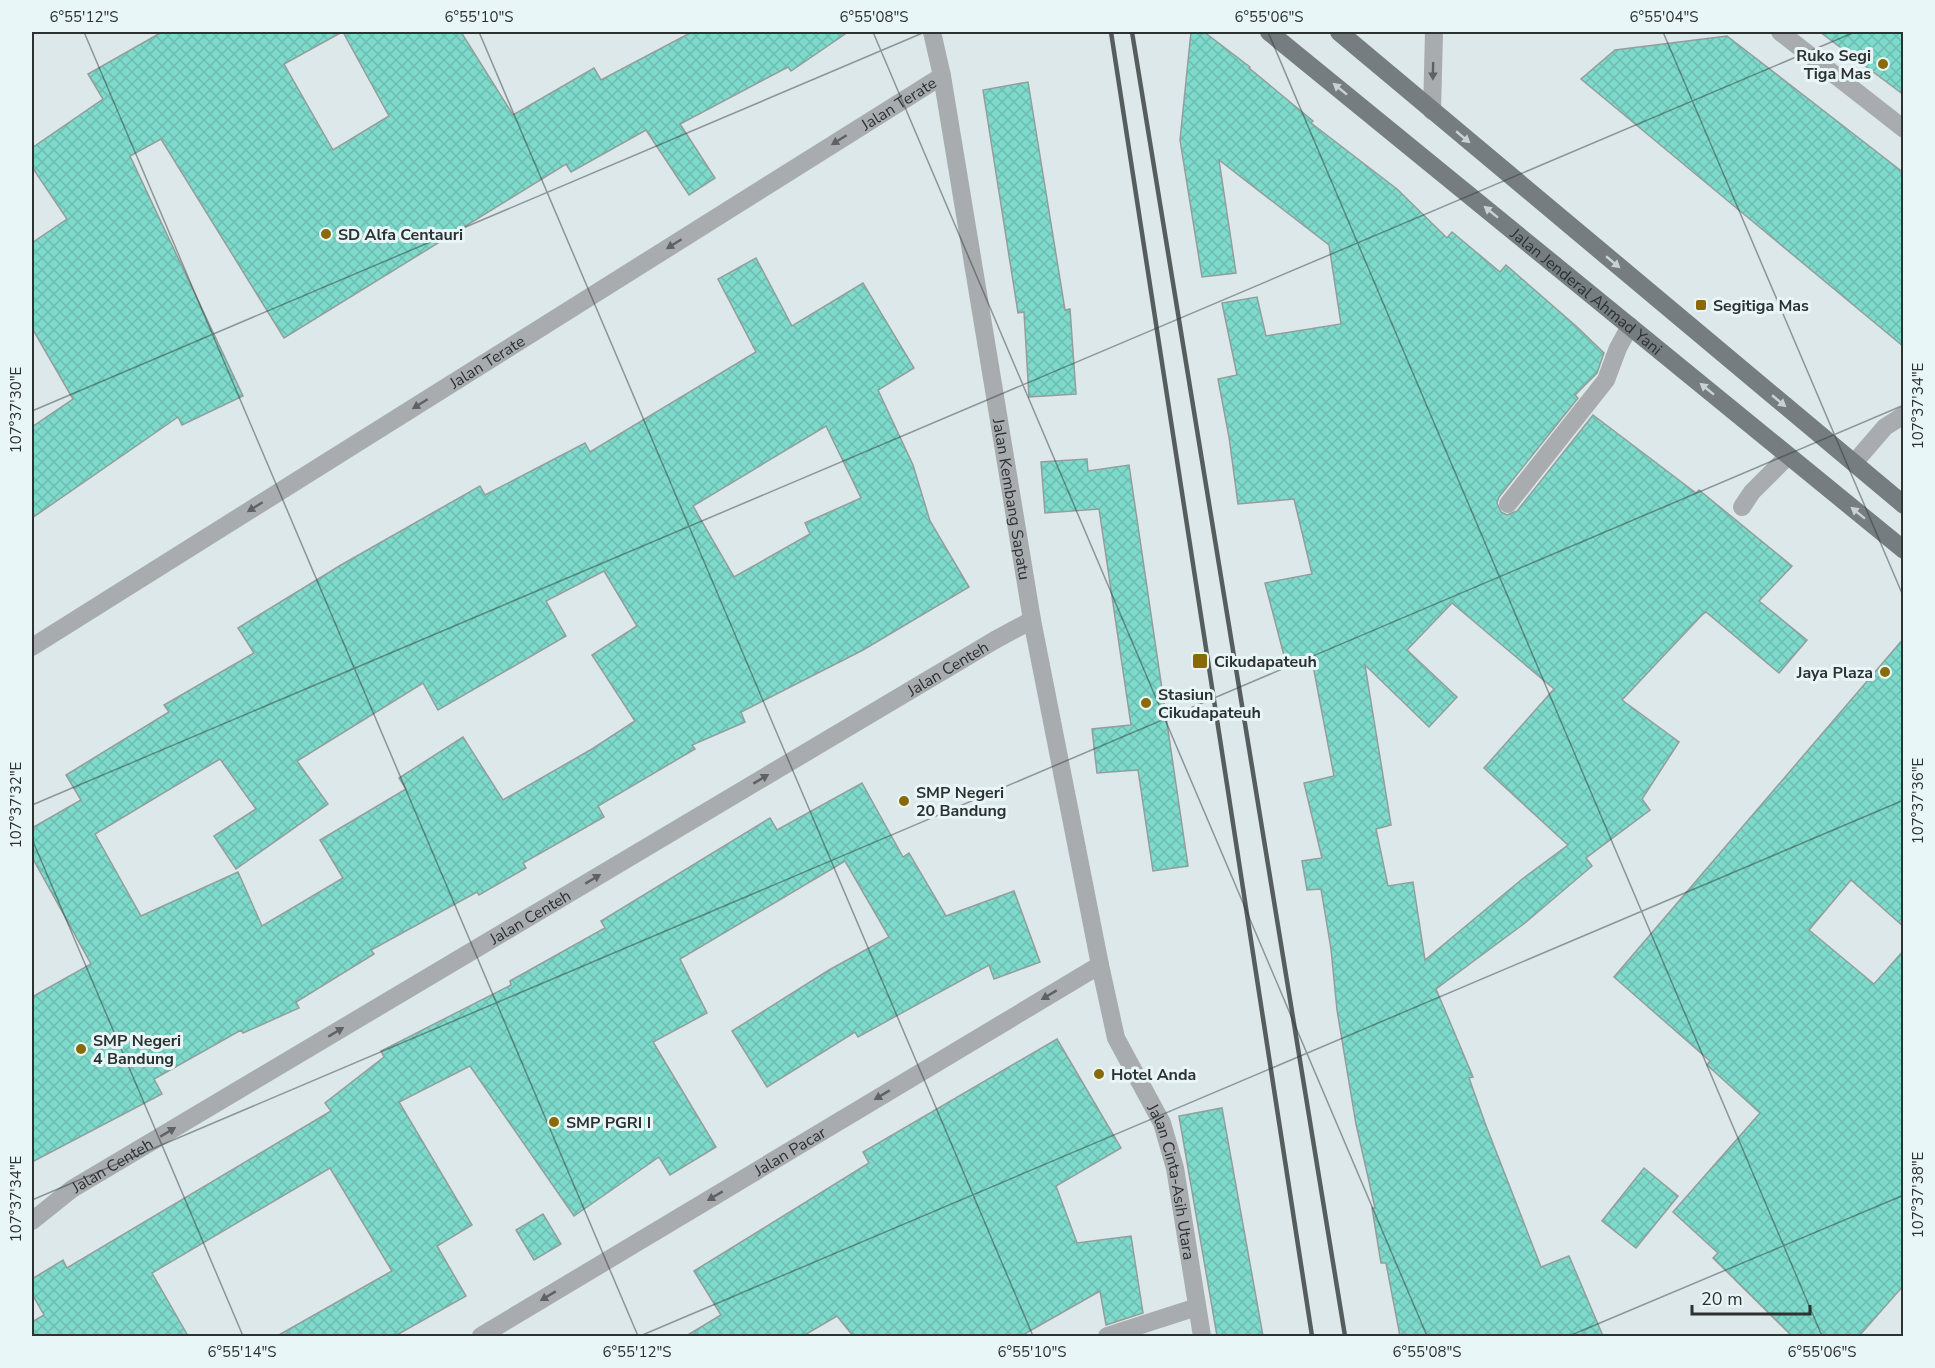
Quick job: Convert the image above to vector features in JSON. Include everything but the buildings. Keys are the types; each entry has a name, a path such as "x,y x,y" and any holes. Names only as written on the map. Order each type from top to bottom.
{"main road":[{"name":"Jalan Jenderal Ahmad Yani","path":"1269,32 1904,550"},
{"path":"1338,32 1904,505"}],"street":[{"name":"Jalan Kembang Sapatu","path":"932,32 942,76 1032,620 1100,965"},
{"path":"1432,111 1434,32"},
{"path":"1780,32 1904,129"},
{"name":"Jalan Terate","path":"32,648 942,76"},
{"path":"1508,504 1606,380 1618,348 1630,326"},
{"path":"1854,464 1886,426 1904,415"},
{"path":"1742,507 1752,492 1788,456"},
{"name":"Jalan Centeh","path":"32,1221 72,1189 1032,620"},
{"name":"Jalan Cinta-Asih Utara","path":"1100,965 1116,1038 1162,1123 1174,1168 1202,1336"},
{"name":"Jalan Pacar","path":"481,1336 1100,965"},
{"path":"1107,1336 1197,1307"}],"railway":[{"path":"1111,32 1312,1336"},
{"path":"1132,32 1345,1336"}],"place":[{"name":"Ruko Segi Tiga Mas","path":"1883,64"},
{"name":"SD Alfa Centauri","path":"326,234"},
{"name":"Segitiga Mas","path":"1701,305"},
{"name":"Cikudapateuh","path":"1200,661"},
{"name":"Jaya Plaza","path":"1885,672"},
{"name":"Stasiun Cikudapateuh","path":"1146,703"},
{"name":"SMP Negeri 20 Bandung","path":"904,801"},
{"name":"SMP Negeri 4 Bandung","path":"81,1049"},
{"name":"Hotel Anda","path":"1099,1074"},
{"name":"SMP PGRI I","path":"554,1122"}]}
